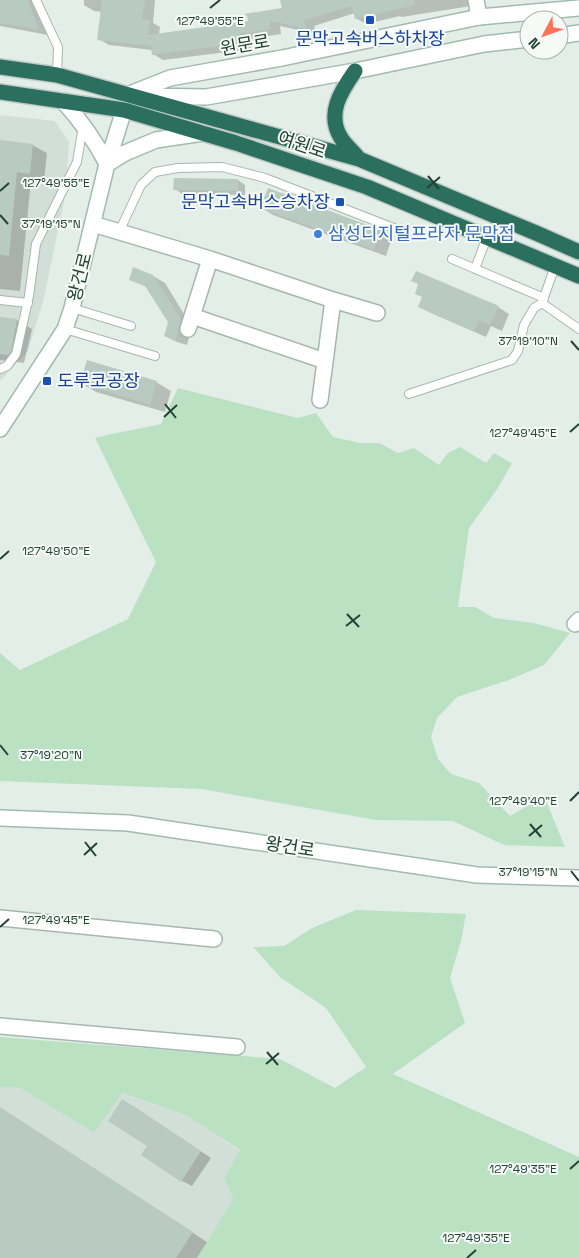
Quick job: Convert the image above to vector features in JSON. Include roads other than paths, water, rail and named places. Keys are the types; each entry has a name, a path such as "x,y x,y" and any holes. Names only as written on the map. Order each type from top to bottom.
{"highway":[{"name":"여원로","path":"0,67 57,74 203,133 367,187 579,276"},
{"path":"356,71 342,90 335,108 336,125 342,139 359,159"},
{"name":"여원로","path":"0,92 63,101 126,102 359,159 536,232 579,252"}],"street":[{"path":"476,0 484,44"},
{"name":"원문로","path":"126,102 170,78 282,58 479,17 579,8"},
{"path":"126,102 206,97 356,71 484,44 519,40"},
{"path":"63,101 84,124 97,143 107,164 125,153 156,140 203,133"},
{"name":"왕건로","path":"0,428 65,330 107,164 126,102"},
{"path":"93,224 210,259 377,313"},
{"path":"210,259 190,322 325,361"},
{"path":"320,400 333,300"},
{"name":"왕건로","path":"0,818 128,823 477,875 579,878"},
{"path":"0,918 214,939"},
{"path":"0,1026 237,1046"}],"lane":[{"path":"36,0 58,47 57,74"},
{"path":"0,368 7,366 16,354 28,303 36,244 77,162 84,124"},
{"path":"119,232 141,185 156,172 178,168 222,167 265,178 404,232"},
{"path":"474,269 487,237"},
{"path":"452,259 543,300 579,328"},
{"path":"408,394 512,360 518,351 524,324 534,308 543,300 555,266"},
{"path":"0,300 28,303"},
{"path":"72,308 131,326"},
{"path":"65,330 156,356"}],"place":[{"name":"문막고속버스하차장","path":"370,20"},
{"name":"문막고속버스승차장","path":"340,202"},
{"name":"삼성디지털프라자 문막점","path":"318,234"},
{"name":"도루코공장","path":"47,381"}]}
